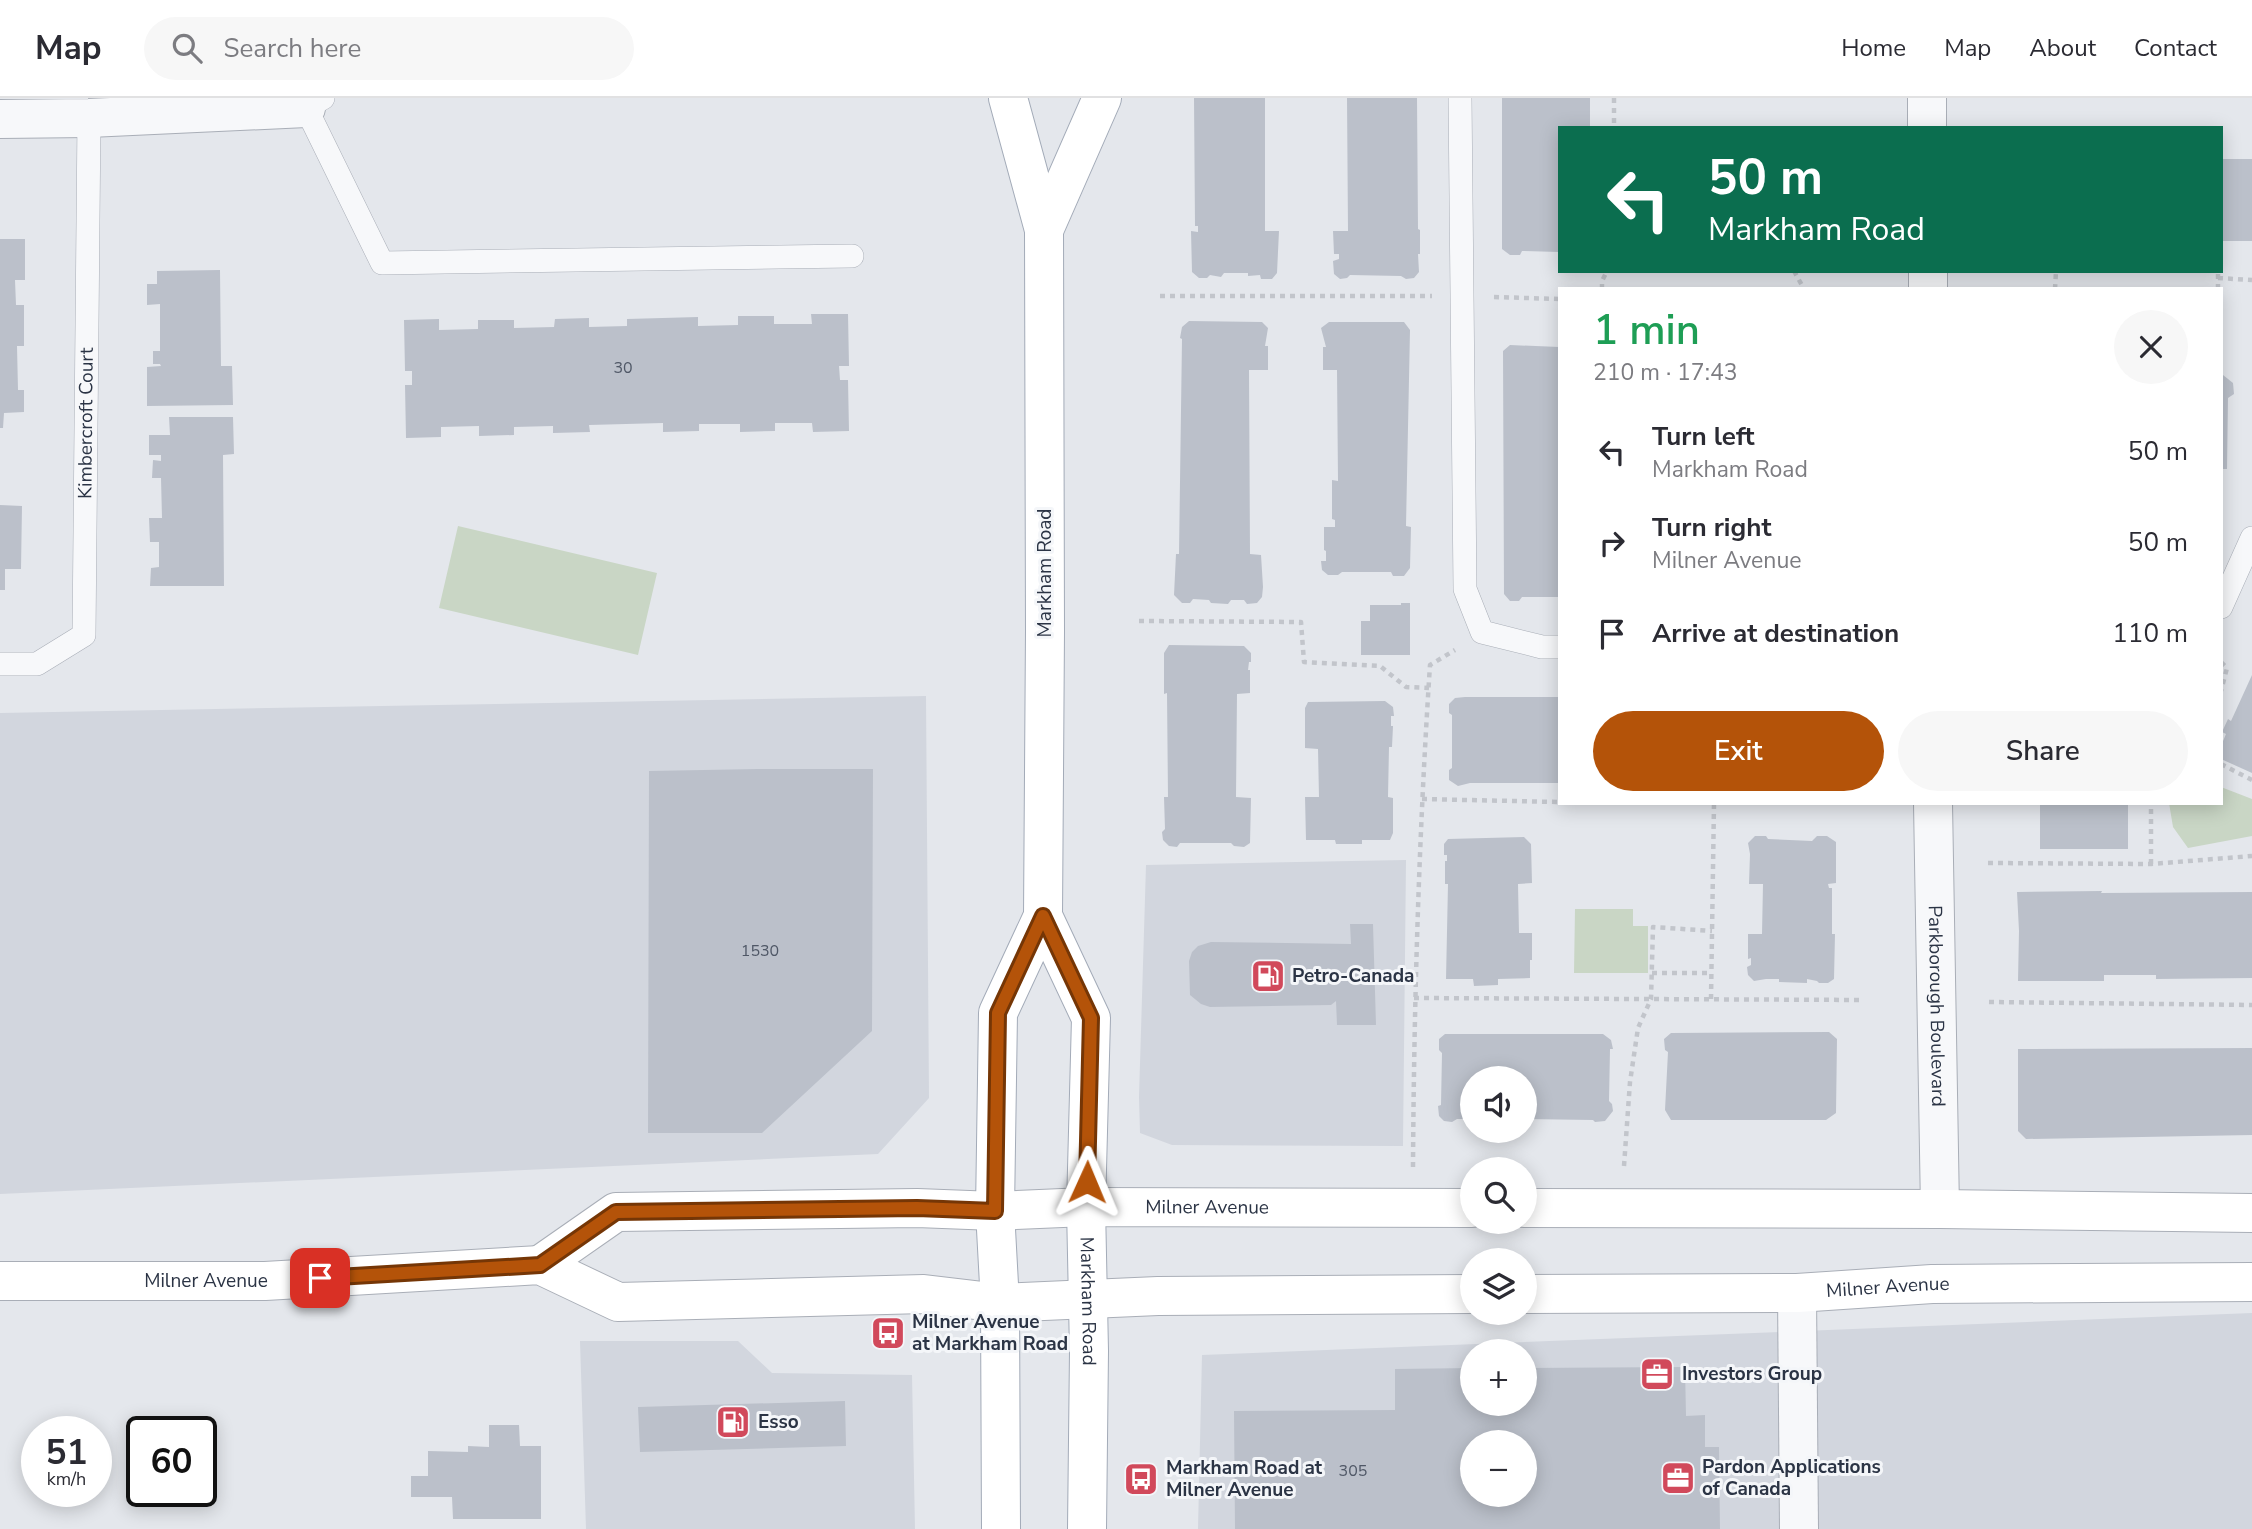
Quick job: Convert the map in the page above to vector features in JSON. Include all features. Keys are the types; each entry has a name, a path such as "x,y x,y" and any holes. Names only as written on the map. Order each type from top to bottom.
{"main road":[{"name":"Markham Road","path":"1001,1529 1000,1303 995,1211 998,1013 1043,916 1045,631 1044,230 1009,98"},
{"name":"Markham Road","path":"1044,230 1102,98"},
{"name":"Markham Road","path":"1043,916 1091,1018 1086,1207 1089,1352 1087,1529"},
{"name":"Milner Avenue","path":"540,1265 616,1212 917,1208 995,1211 1086,1207 1460,1208"},
{"path":"1537,1208 2252,1213"},
{"name":"Milner Avenue","path":"0,1281 265,1281 540,1265 618,1302 924,1294 1000,1303 1158,1296 1460,1294"},
{"name":"Milner Avenue","path":"1537,1294 1797,1293 1932,1284 2252,1282"}],"street":[{"path":"1927,98 1927,126"},
{"path":"0,119 89,118 314,103"},
{"name":"Parkborough Boulevard","path":"1933,805 1940,1209"},
{"path":"1797,1293 1799,1529"}],"lane":[{"path":"1460,98 1465,589 1482,632 1542,647 1558,647"},
{"path":"314,103 382,263 852,256"},
{"name":"Kimbercroft Court","path":"0,664 37,664 84,635 89,118"},
{"path":"2223,603 2252,538"}],"path":[{"path":"1614,98 1614,126"},
{"path":"2218,273 2218,287"},
{"path":"2218,278 2252,280"},
{"path":"1160,296 1558,299"},
{"path":"1139,621 1301,622 1304,662 1380,666 1406,687 1429,688"},
{"path":"1413,1167 1414,998 1430,665 1482,632"},
{"path":"2223,664 2227,668 2223,683"},
{"path":"2223,765 2252,780"},
{"path":"1422,799 1558,802"},
{"path":"1711,999 1714,805"},
{"path":"2151,805 2151,864"},
{"path":"1988,863 2151,864 2252,856"},
{"path":"1624,1166 1630,1082 1638,1028 1651,999 1653,927 1712,931"},
{"path":"1652,973 1711,972"},
{"path":"1414,998 1864,1000"},
{"path":"1989,1002 2252,1005"}],"shaded area":[{"path":"926,696 929,1098 878,1154 0,1194 0,713"},
{"path":"1406,860 1403,1146 1172,1145 1140,1133 1146,865"},
{"path":"2252,1313 2252,1529 1198,1529 1202,1355 1460,1345 1460,1416 1537,1416 1537,1342"},
{"path":"580,1341 738,1341 772,1373 912,1375 915,1529 586,1529"}],"green space":[{"path":"458,526 657,573 638,655 439,608"},
{"path":"2223,788 2252,799 2252,836 2188,848 2173,827 2169,805 2223,805"},
{"path":"1575,909 1633,909 1633,926 1648,926 1648,973 1574,973"}],"building":[{"path":"1194,98 1265,98 1265,231 1279,231 1277,273 1272,279 1261,279 1260,275 1248,276 1248,273 1224,273 1221,277 1210,275 1207,278 1199,278 1192,272 1191,231 1198,232 1198,226 1195,226"},
{"path":"1347,98 1417,98 1420,254 1419,272 1414,278 1350,275 1340,279 1334,274 1333,261 1339,259 1339,254 1334,254 1333,231 1348,231"},
{"path":"1502,98 1590,98 1590,126 1558,126 1558,252 1522,251 1520,255 1510,255 1502,249"},
{"path":"2223,159 2252,159 2252,241 2223,241"},
{"path":"0,239 25,239 25,280 15,280 16,305 24,305 24,346 17,346 18,390 24,390 24,412 4,413 3,428 0,428"},
{"path":"220,270 221,366 232,366 233,405 147,406 147,367 161,366 153,364 153,351 160,351 160,304 147,305 147,284 157,284 157,271"},
{"path":"811,314 848,314 849,366 839,366 840,380 848,380 849,431 813,432 812,423 775,423 775,431 740,432 740,424 699,424 699,431 663,432 663,423 589,425 590,432 553,433 553,426 514,427 514,435 479,436 479,426 441,427 441,437 406,438 405,385 412,385 412,371 405,371 404,320 439,319 439,330 478,329 478,320 514,320 514,328 554,327 555,319 589,318 589,327 627,326 627,319 698,317 698,326 738,325 738,316 774,316 774,324 812,324"},
{"path":"1189,321 1262,322 1268,328 1265,346 1268,346 1268,370 1249,370 1250,554 1261,555 1263,587 1262,597 1257,603 1247,604 1244,600 1231,600 1228,604 1211,603 1209,600 1193,599 1190,603 1182,603 1174,595 1176,554 1179,554 1180,338 1182,327"},
{"path":"1329,322 1404,322 1410,330 1406,526 1411,527 1410,568 1404,576 1393,576 1391,572 1342,572 1328,575 1322,570 1321,561 1326,561 1324,527 1335,527 1335,520 1332,519 1332,480 1338,481 1337,370 1323,370 1323,347 1326,347 1321,328"},
{"path":"1510,345 1558,347 1558,597 1522,597 1519,601 1510,601 1504,594 1503,351"},
{"path":"2223,375 2233,383 2234,394 2228,398 2227,469 2223,469"},
{"path":"169,417 233,417 234,454 223,455 224,586 150,586 151,568 159,567 159,542 150,542 149,518 162,518 161,478 152,478 153,460 161,461 161,455 149,455 149,435 170,435"},
{"path":"0,505 22,506 21,569 5,569 5,590 0,590"},
{"path":"1410,603 1410,655 1361,655 1361,621 1370,621 1370,605"},
{"path":"1169,645 1244,646 1251,653 1248,670 1250,693 1237,694 1236,797 1251,798 1250,843 1244,847 1231,843 1180,843 1177,847 1169,846 1163,840 1164,797 1168,797 1164,653"},
{"path":"2252,675 2252,773 2223,760 2223,741 2226,734 2223,730 2228,719 2231,721"},
{"path":"1558,697 1558,783 1470,783 1458,786 1449,780 1449,770 1452,768 1452,715 1449,713 1449,704 1455,698"},
{"path":"1385,701 1393,707 1394,716 1391,716 1392,747 1389,747 1388,797 1393,798 1393,833 1390,840 1336,844 1335,840 1306,840 1305,797 1319,797 1318,749 1305,748 1305,708 1308,702"},
{"path":"873,769 872,1031 762,1133 648,1133 649,771"},
{"path":"2040,805 2128,805 2128,849 2040,849"},
{"path":"1755,836 1812,841 1817,836 1827,836 1836,842 1836,883 1828,884 1829,888 1832,888 1832,934 1835,934 1834,979 1828,983 1807,979 1807,983 1779,982 1779,979 1754,981 1748,975 1747,967 1751,965 1751,958 1748,959 1748,934 1762,934 1763,884 1749,884 1748,843"},
{"path":"1524,837 1531,844 1532,883 1518,884 1519,933 1532,933 1530,978 1498,979 1498,985 1474,986 1473,979 1446,979 1448,884 1445,884 1447,855 1444,855 1444,844 1448,839"},
{"path":"2102,891 2101,893 2252,892 2252,978 2156,979 2156,975 2104,975 2104,981 2018,981 2017,892"},
{"path":"1350,924 1373,924 1376,1025 1337,1025 1336,1001 1331,1005 1210,1007 1190,995 1189,961 1198,946 1211,942 1351,944"},
{"path":"1829,1032 1837,1039 1836,1113 1826,1120 1671,1120 1665,1110 1668,1052 1665,1050 1664,1039 1671,1033"},
{"path":"1445,1034 1603,1034 1611,1040 1613,1049 1610,1049 1609,1101 1613,1111 1605,1121 1537,1119 1537,1066 1460,1066 1460,1119 1444,1121 1439,1116 1438,1106 1441,1105 1442,1053 1439,1050 1439,1039"},
{"path":"2252,1048 2252,1135 2026,1139 2018,1131 2018,1049"},
{"path":"1685,1367 1686,1416 1705,1415 1705,1447 1719,1447 1720,1529 1235,1529 1234,1411 1395,1410 1395,1369 1460,1368 1460,1416 1537,1416 1537,1368"},
{"path":"845,1401 846,1446 640,1452 638,1407"},
{"path":"489,1425 519,1425 520,1446 541,1446 541,1519 453,1519 452,1497 411,1497 411,1476 428,1476 428,1451 468,1452 468,1446 489,1447"}],"place":[{"name":"Petro-Canada","path":"1268,976"},
{"name":"Milner Avenue at Markham Road","path":"888,1333"},
{"name":"Investors Group","path":"1657,1374"},
{"name":"Esso","path":"733,1422"},
{"name":"Pardon Applications of Canada","path":"1678,1478"},
{"name":"Markham Road at Milner Avenue","path":"1141,1479"}],"route":[{"path":"320,1278 540,1265 616,1212 917,1208 995,1211 998,1013 1043,916 1091,1018 1087,1182"}]}
